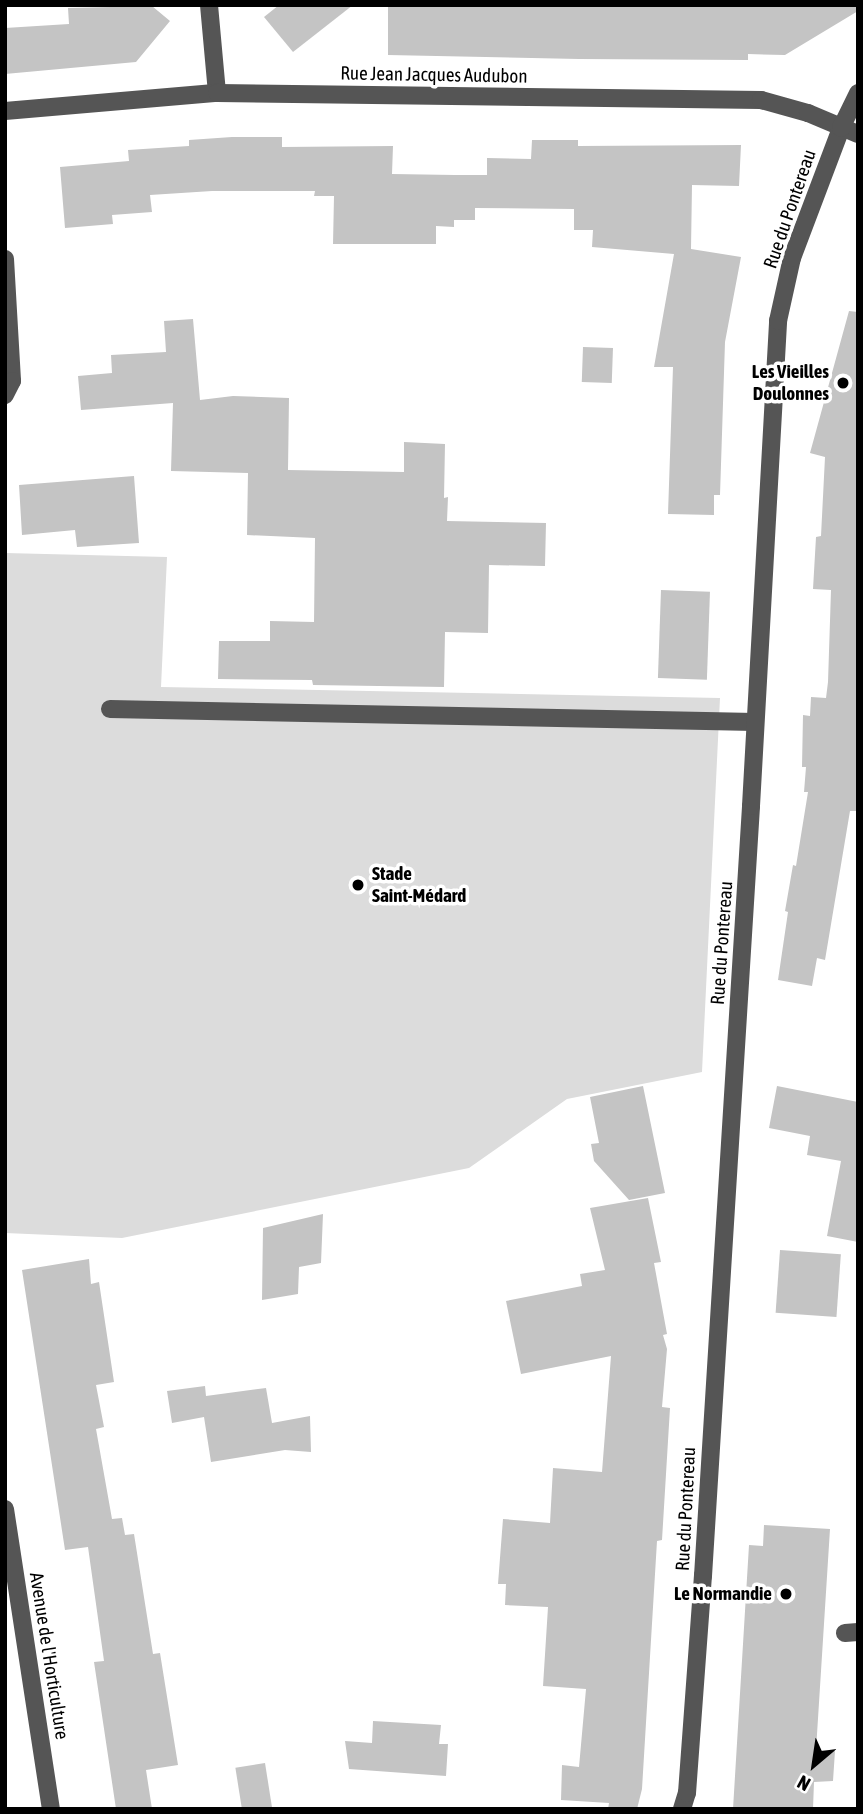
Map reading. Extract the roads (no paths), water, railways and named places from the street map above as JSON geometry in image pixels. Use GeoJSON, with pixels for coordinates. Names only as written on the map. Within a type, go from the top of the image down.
{"type":"FeatureCollection","features":[{"type":"Feature","properties":{"kind":"street"},"geometry":{"type":"LineString","coordinates":[[209,5],[217,93]]}},
{"type":"Feature","properties":{"kind":"street","name":"Rue Jean Jacques Audubon"},"geometry":{"type":"LineString","coordinates":[[5,111],[217,93],[761,100],[808,114],[849,131]]}},
{"type":"Feature","properties":{"kind":"street","name":"Rue du Pontereau"},"geometry":{"type":"LineString","coordinates":[[682,1809],[687,1793],[703,1576],[778,321],[792,258],[849,131],[858,93]]}},
{"type":"Feature","properties":{"kind":"street"},"geometry":{"type":"LineString","coordinates":[[5,260],[12,382],[5,395]]}},
{"type":"Feature","properties":{"kind":"street"},"geometry":{"type":"LineString","coordinates":[[110,709],[755,722]]}},
{"type":"Feature","properties":{"kind":"street","name":"Avenue de l'Horticulture"},"geometry":{"type":"LineString","coordinates":[[5,1509],[51,1809]]}},
{"type":"Feature","properties":{"kind":"place","name":"Les Vieilles Doulonnes"},"geometry":{"type":"Point","coordinates":[843,383]}},
{"type":"Feature","properties":{"kind":"place","name":"Stade Saint-Médard"},"geometry":{"type":"Point","coordinates":[358,885]}},
{"type":"Feature","properties":{"kind":"place","name":"Le Normandie"},"geometry":{"type":"Point","coordinates":[786,1594]}}]}
